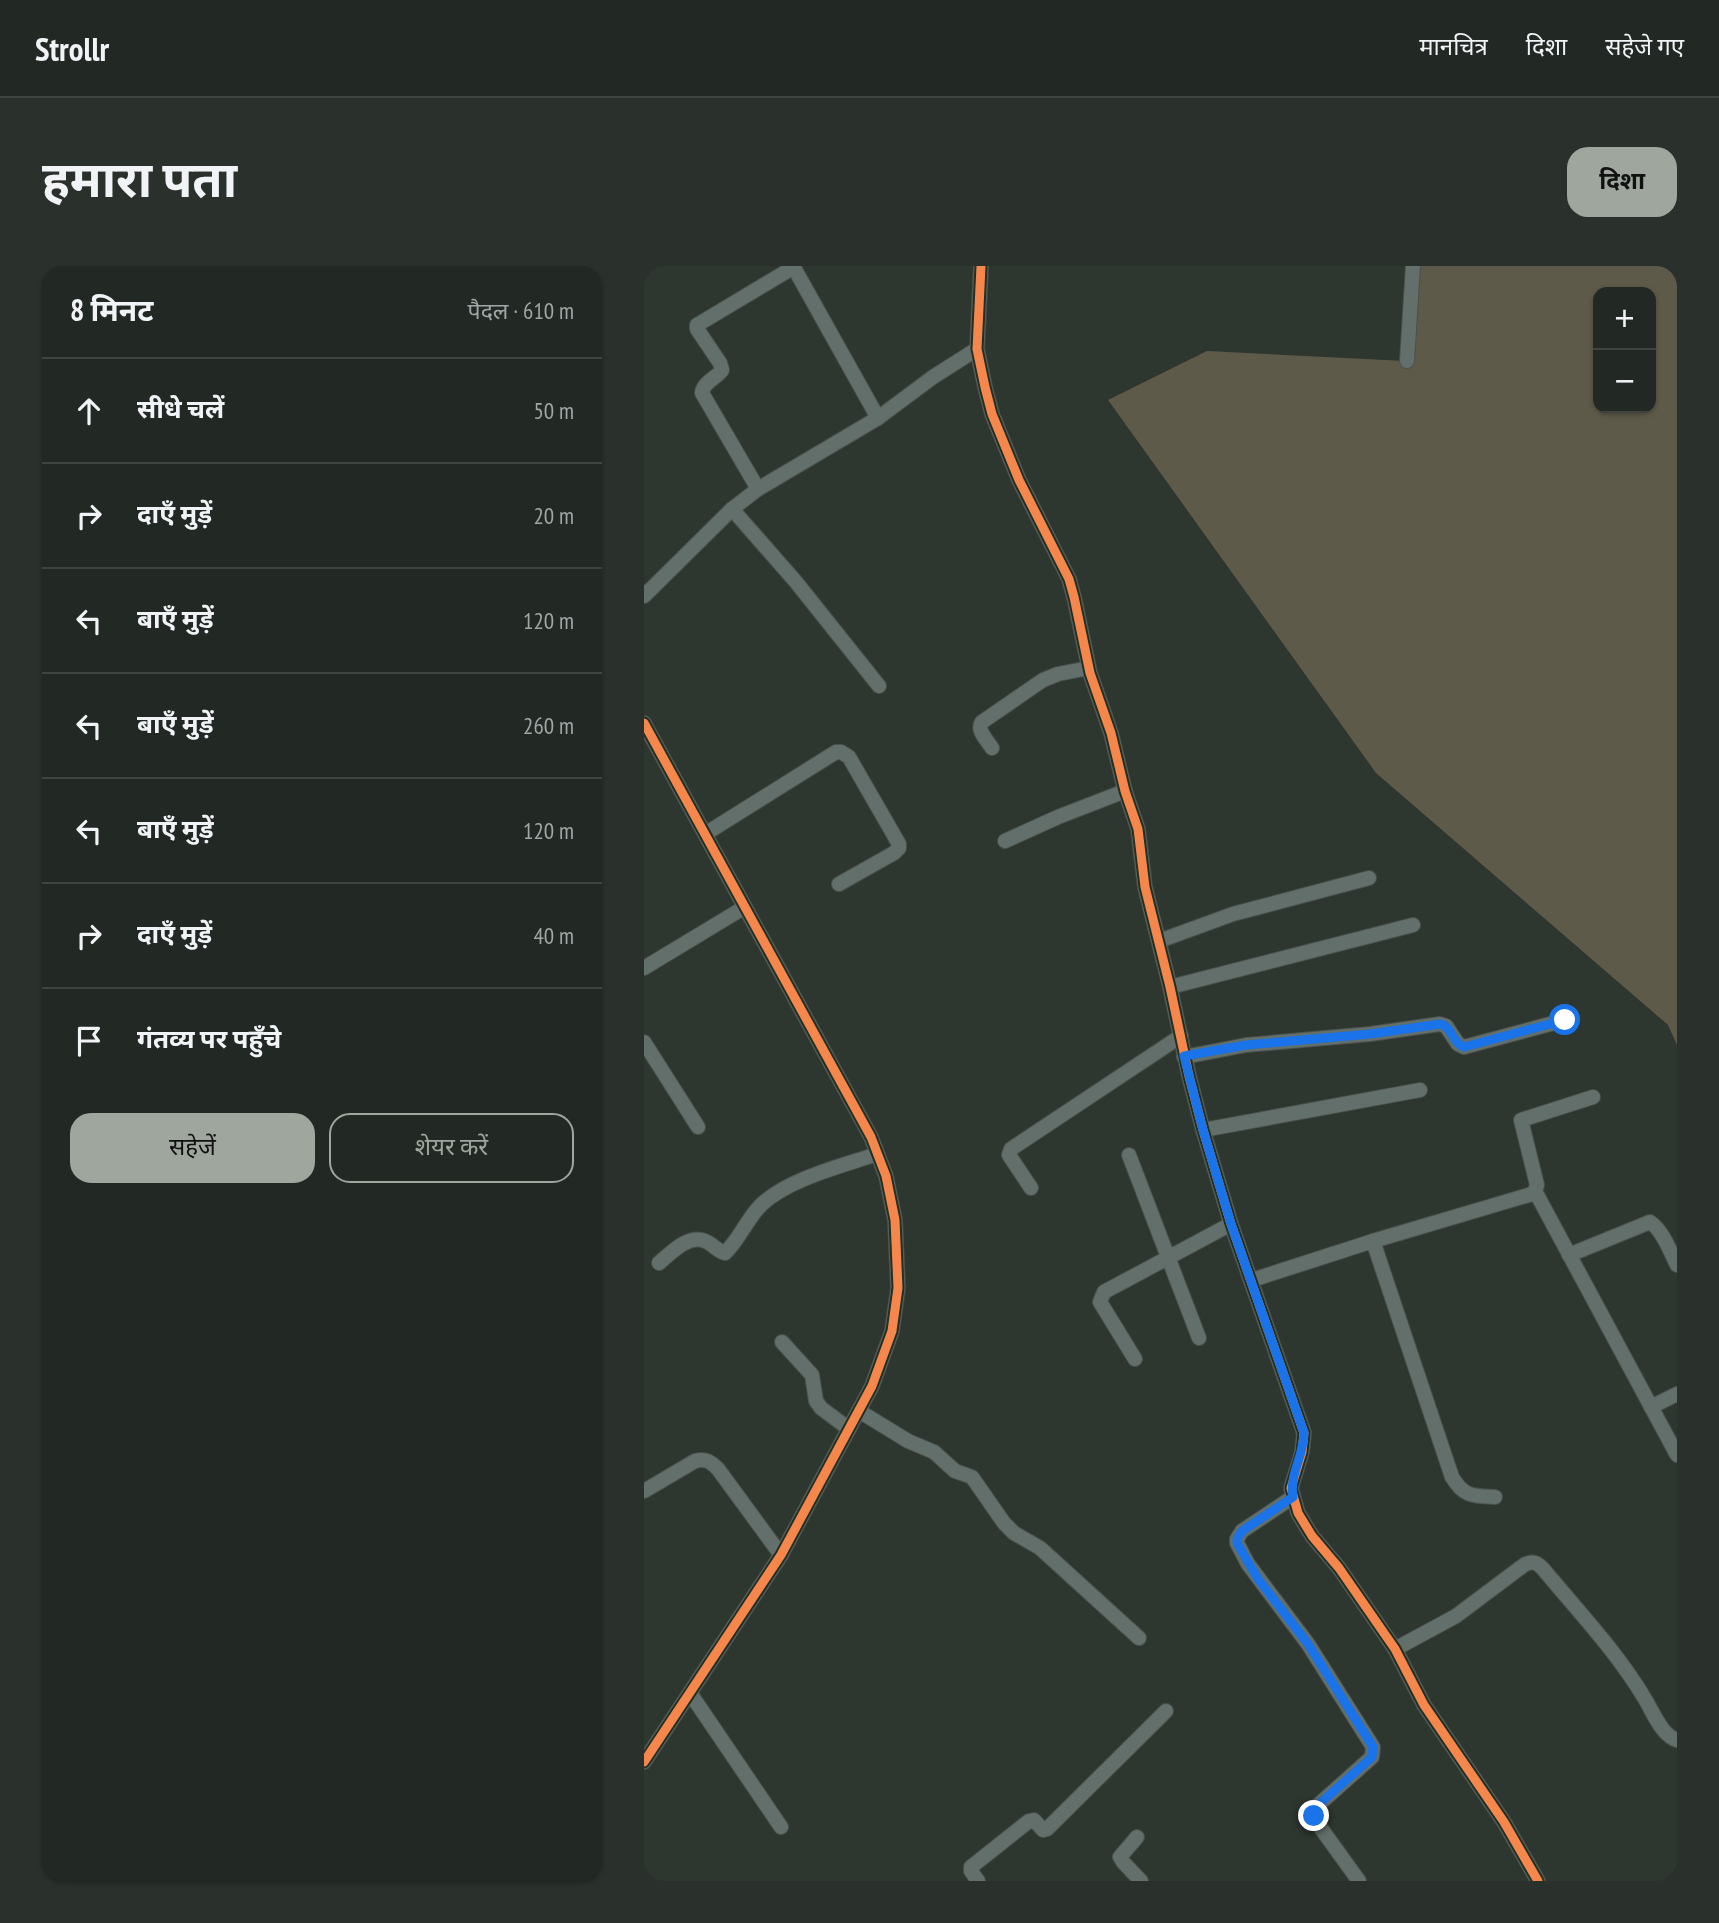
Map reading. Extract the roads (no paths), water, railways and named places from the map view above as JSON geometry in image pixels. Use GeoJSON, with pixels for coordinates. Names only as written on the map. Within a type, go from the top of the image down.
{"type":"FeatureCollection","features":[{"type":"Feature","properties":{"kind":"street"},"geometry":{"type":"LineString","coordinates":[[981,266],[977,349],[985,387],[996,424],[1019,480],[1069,579],[1089,668],[1111,733],[1125,791],[1138,829],[1145,887],[1203,1130],[1231,1224],[1304,1433],[1302,1452],[1291,1488],[1298,1513],[1395,1649],[1424,1705],[1504,1822],[1538,1881]]}},
{"type":"Feature","properties":{"kind":"street"},"geometry":{"type":"LineString","coordinates":[[1406,361],[1413,266]]}},
{"type":"Feature","properties":{"kind":"street"},"geometry":{"type":"LineString","coordinates":[[758,489],[702,393],[704,386],[722,369],[697,329],[697,324],[794,267],[878,418]]}},
{"type":"Feature","properties":{"kind":"street"},"geometry":{"type":"LineString","coordinates":[[644,596],[732,509],[758,489],[878,418],[933,377],[977,349]]}},
{"type":"Feature","properties":{"kind":"street"},"geometry":{"type":"LineString","coordinates":[[732,509],[796,582],[879,685]]}},
{"type":"Feature","properties":{"kind":"street"},"geometry":{"type":"LineString","coordinates":[[992,748],[980,730],[982,722],[1043,680],[1089,668]]}},
{"type":"Feature","properties":{"kind":"street"},"geometry":{"type":"LineString","coordinates":[[644,723],[871,1136],[886,1177],[895,1220],[898,1288],[892,1331],[872,1386],[859,1411],[781,1555],[644,1762]]}},
{"type":"Feature","properties":{"kind":"street"},"geometry":{"type":"LineString","coordinates":[[705,834],[841,751],[849,757],[899,848],[839,884]]}},
{"type":"Feature","properties":{"kind":"street"},"geometry":{"type":"LineString","coordinates":[[1005,841],[1125,791]]}},
{"type":"Feature","properties":{"kind":"street"},"geometry":{"type":"LineString","coordinates":[[1159,941],[1233,914],[1369,878]]}},
{"type":"Feature","properties":{"kind":"street"},"geometry":{"type":"LineString","coordinates":[[644,968],[745,907]]}},
{"type":"Feature","properties":{"kind":"street"},"geometry":{"type":"LineString","coordinates":[[1170,987],[1413,925]]}},
{"type":"Feature","properties":{"kind":"street"},"geometry":{"type":"LineString","coordinates":[[1184,1056],[1246,1045],[1370,1034],[1440,1024],[1446,1026],[1458,1044],[1464,1047],[1565,1020]]}},
{"type":"Feature","properties":{"kind":"street"},"geometry":{"type":"LineString","coordinates":[[1031,1188],[1009,1154],[1011,1149],[1181,1036]]}},
{"type":"Feature","properties":{"kind":"street"},"geometry":{"type":"LineString","coordinates":[[644,1042],[698,1127]]}},
{"type":"Feature","properties":{"kind":"street"},"geometry":{"type":"LineString","coordinates":[[1203,1130],[1420,1090]]}},
{"type":"Feature","properties":{"kind":"street"},"geometry":{"type":"LineString","coordinates":[[1252,1280],[1532,1194],[1537,1185],[1521,1120],[1593,1097]]}},
{"type":"Feature","properties":{"kind":"street"},"geometry":{"type":"LineString","coordinates":[[659,1263],[677,1248],[693,1240],[704,1240],[725,1253],[754,1212],[775,1194],[807,1179],[877,1154]]}},
{"type":"Feature","properties":{"kind":"street"},"geometry":{"type":"LineString","coordinates":[[1129,1155],[1199,1338]]}},
{"type":"Feature","properties":{"kind":"street"},"geometry":{"type":"LineString","coordinates":[[1535,1191],[1677,1455]]}},
{"type":"Feature","properties":{"kind":"street"},"geometry":{"type":"LineString","coordinates":[[1569,1255],[1650,1222],[1660,1233],[1677,1265]]}},
{"type":"Feature","properties":{"kind":"street"},"geometry":{"type":"LineString","coordinates":[[1135,1359],[1100,1299],[1104,1293],[1231,1224]]}},
{"type":"Feature","properties":{"kind":"street"},"geometry":{"type":"LineString","coordinates":[[1373,1241],[1452,1477],[1458,1487],[1468,1494],[1494,1497]]}},
{"type":"Feature","properties":{"kind":"street"},"geometry":{"type":"LineString","coordinates":[[782,1342],[812,1375],[816,1401],[821,1408],[849,1429]]}},
{"type":"Feature","properties":{"kind":"street"},"geometry":{"type":"LineString","coordinates":[[1651,1407],[1677,1394]]}},
{"type":"Feature","properties":{"kind":"street"},"geometry":{"type":"LineString","coordinates":[[859,1411],[908,1441],[934,1452],[955,1471],[971,1477],[1004,1524],[1040,1548],[1139,1638]]}},
{"type":"Feature","properties":{"kind":"street"},"geometry":{"type":"LineString","coordinates":[[644,1491],[695,1461],[708,1461],[718,1469],[781,1555]]}},
{"type":"Feature","properties":{"kind":"street"},"geometry":{"type":"LineString","coordinates":[[1293,1497],[1242,1531],[1237,1543],[1253,1572],[1308,1644],[1373,1747],[1372,1757],[1314,1811],[1315,1820],[1359,1881]]}},
{"type":"Feature","properties":{"kind":"street"},"geometry":{"type":"LineString","coordinates":[[1395,1649],[1456,1616],[1524,1565],[1532,1562],[1544,1570],[1612,1651],[1638,1687],[1667,1736],[1677,1740]]}},
{"type":"Feature","properties":{"kind":"street"},"geometry":{"type":"LineString","coordinates":[[690,1693],[781,1827]]}},
{"type":"Feature","properties":{"kind":"street"},"geometry":{"type":"LineString","coordinates":[[978,1881],[970,1870],[971,1867],[1031,1820],[1044,1830],[1047,1829],[1166,1711]]}},
{"type":"Feature","properties":{"kind":"street"},"geometry":{"type":"LineString","coordinates":[[1137,1837],[1121,1857],[1141,1881]]}}]}
